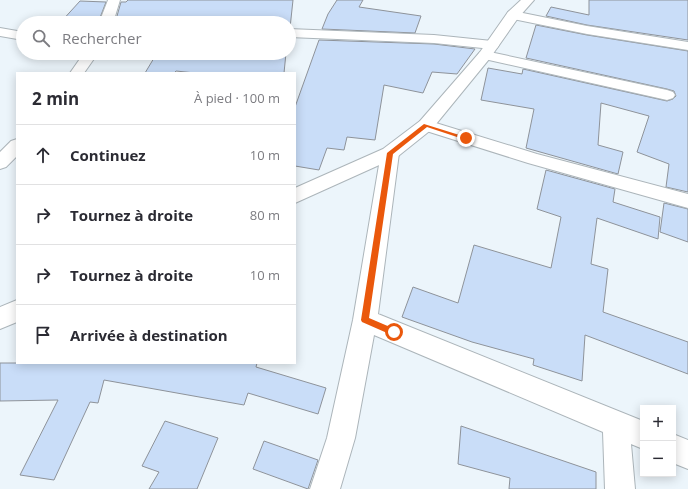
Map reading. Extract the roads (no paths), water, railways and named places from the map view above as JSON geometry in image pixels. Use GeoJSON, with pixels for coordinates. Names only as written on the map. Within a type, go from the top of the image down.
{"type":"FeatureCollection","features":[{"type":"Feature","properties":{"kind":"street"},"geometry":{"type":"LineString","coordinates":[[108,16],[114,0]]}},
{"type":"Feature","properties":{"kind":"street"},"geometry":{"type":"LineString","coordinates":[[296,196],[390,153],[426,125],[488,50],[513,15],[528,0]]}},
{"type":"Feature","properties":{"kind":"street"},"geometry":{"type":"LineString","coordinates":[[513,15],[587,30],[688,46]]}},
{"type":"Feature","properties":{"kind":"street"},"geometry":{"type":"LineString","coordinates":[[0,32],[16,35]]}},
{"type":"Feature","properties":{"kind":"street"},"geometry":{"type":"LineString","coordinates":[[296,33],[434,39],[488,50],[667,95]]}},
{"type":"Feature","properties":{"kind":"street"},"geometry":{"type":"LineString","coordinates":[[78,72],[86,60]]}},
{"type":"Feature","properties":{"kind":"street"},"geometry":{"type":"LineString","coordinates":[[426,125],[534,159],[688,202]]}},
{"type":"Feature","properties":{"kind":"street"},"geometry":{"type":"LineString","coordinates":[[0,163],[16,146]]}},
{"type":"Feature","properties":{"kind":"street"},"geometry":{"type":"LineString","coordinates":[[325,489],[341,438],[365,320],[390,153]]}},
{"type":"Feature","properties":{"kind":"street"},"geometry":{"type":"LineString","coordinates":[[0,318],[16,311]]}},
{"type":"Feature","properties":{"kind":"street"},"geometry":{"type":"LineString","coordinates":[[365,320],[616,422],[640,434]]}},
{"type":"Feature","properties":{"kind":"street"},"geometry":{"type":"LineString","coordinates":[[616,422],[620,489]]}},
{"type":"Feature","properties":{"kind":"street"},"geometry":{"type":"LineString","coordinates":[[676,449],[688,455]]}}]}
